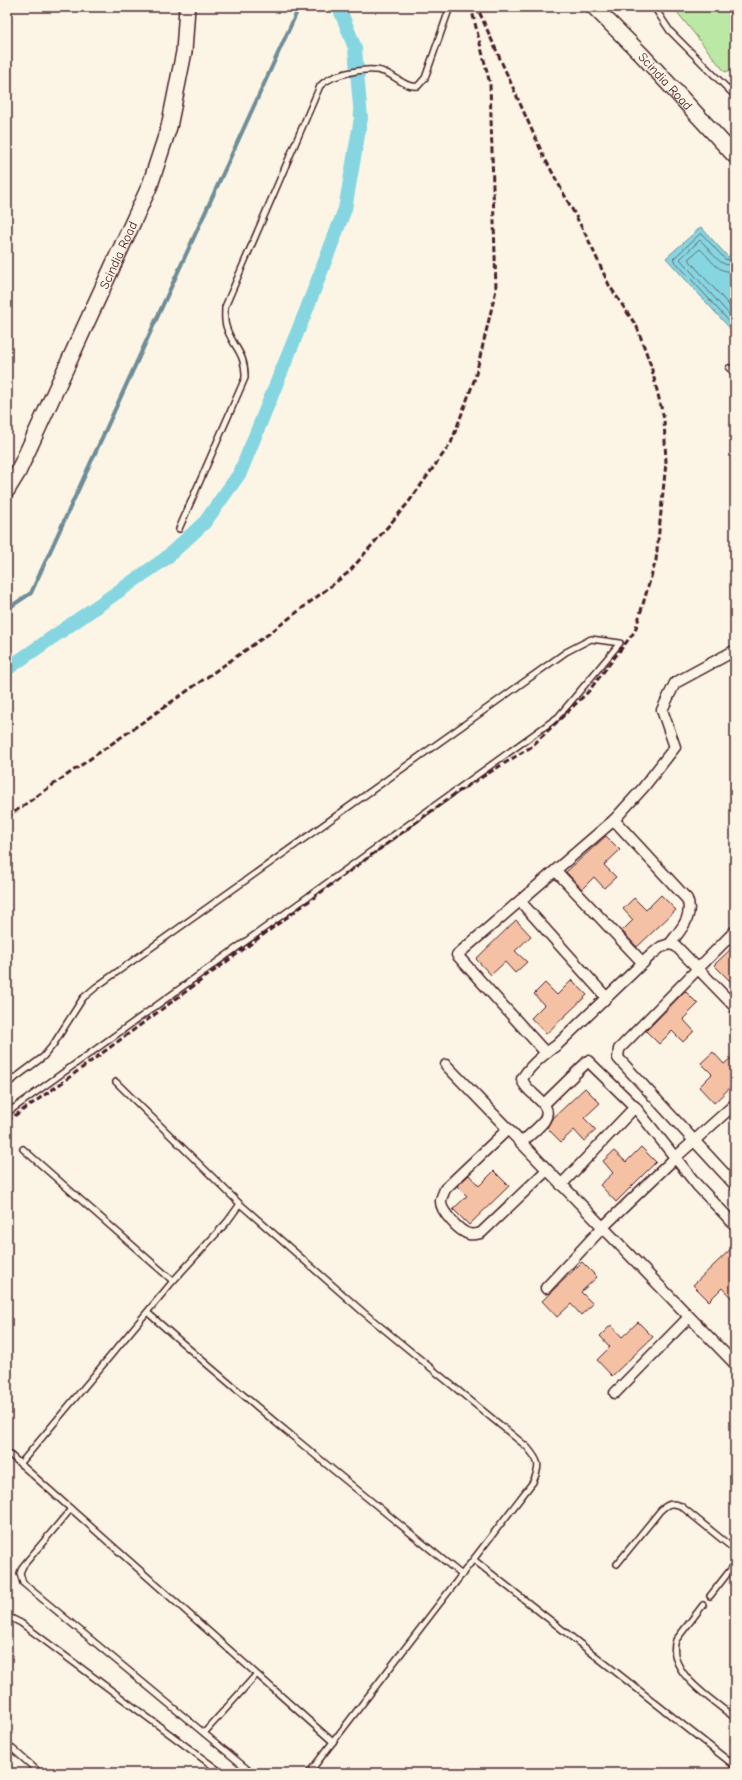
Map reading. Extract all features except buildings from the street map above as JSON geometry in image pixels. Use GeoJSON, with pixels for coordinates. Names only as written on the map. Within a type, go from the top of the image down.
{"type":"FeatureCollection","features":[{"type":"Feature","properties":{"kind":"main road"},"geometry":{"type":"LineString","coordinates":[[7,472],[42,401],[144,173],[160,127],[167,95],[176,40],[178,7]]}},
{"type":"Feature","properties":{"kind":"main road","name":"Scindia Road"},"geometry":{"type":"LineString","coordinates":[[7,490],[21,465],[150,185],[169,127],[184,52],[187,7]]}},
{"type":"Feature","properties":{"kind":"main road","name":"Scindia Road"},"geometry":{"type":"LineString","coordinates":[[594,7],[642,55],[735,156]]}},
{"type":"Feature","properties":{"kind":"main road","name":"Scindia Road"},"geometry":{"type":"LineString","coordinates":[[606,7],[735,142]]}},
{"type":"Feature","properties":{"kind":"street"},"geometry":{"type":"LineString","coordinates":[[546,1053],[457,955],[614,820],[643,788],[674,747],[662,710],[675,683],[735,650]]}},
{"type":"Feature","properties":{"kind":"street"},"geometry":{"type":"LineString","coordinates":[[614,820],[687,899],[690,905],[689,915],[670,944]]}},
{"type":"Feature","properties":{"kind":"street"},"geometry":{"type":"LineString","coordinates":[[556,871],[642,963]]}},
{"type":"Feature","properties":{"kind":"street"},"geometry":{"type":"LineString","coordinates":[[520,901],[606,997]]}},
{"type":"Feature","properties":{"kind":"street"},"geometry":{"type":"LineString","coordinates":[[735,931],[619,1048],[618,1058],[735,1185]]}},
{"type":"Feature","properties":{"kind":"street"},"geometry":{"type":"LineString","coordinates":[[521,1143],[544,1121],[547,1112],[544,1104],[524,1086],[522,1079],[525,1073],[546,1053],[557,1046],[606,997],[661,947],[670,944],[681,950],[735,1007]]}},
{"type":"Feature","properties":{"kind":"street"},"geometry":{"type":"LineString","coordinates":[[544,1104],[588,1060],[635,1107],[710,1200],[735,1226]]}},
{"type":"Feature","properties":{"kind":"street"},"geometry":{"type":"LineString","coordinates":[[446,1065],[735,1364]]}},
{"type":"Feature","properties":{"kind":"street"},"geometry":{"type":"LineString","coordinates":[[546,1288],[603,1227],[676,1157],[735,1104]]}},
{"type":"Feature","properties":{"kind":"street"},"geometry":{"type":"LineString","coordinates":[[561,1185],[635,1107]]}},
{"type":"Feature","properties":{"kind":"street"},"geometry":{"type":"LineString","coordinates":[[508,1129],[445,1189],[441,1200],[441,1206],[451,1220],[462,1231],[469,1235],[481,1233],[547,1170]]}},
{"type":"Feature","properties":{"kind":"street"},"geometry":{"type":"LineString","coordinates":[[615,1393],[690,1317]]}},
{"type":"Feature","properties":{"kind":"lane"},"geometry":{"type":"LineString","coordinates":[[179,529],[245,378],[246,366],[242,354],[227,327],[225,307],[318,90],[327,79],[343,74],[374,70],[385,72],[412,87],[418,86],[425,78],[450,7]]}},
{"type":"Feature","properties":{"kind":"lane"},"geometry":{"type":"LineString","coordinates":[[654,7],[670,31],[735,96]]}},
{"type":"Feature","properties":{"kind":"lane"},"geometry":{"type":"LineString","coordinates":[[729,368],[735,373]]}},
{"type":"Feature","properties":{"kind":"lane"},"geometry":{"type":"LineString","coordinates":[[7,1084],[43,1057],[53,1045],[82,998],[96,987],[566,652],[591,639],[620,643],[558,717],[7,1113]]}},
{"type":"Feature","properties":{"kind":"lane"},"geometry":{"type":"LineString","coordinates":[[7,1073],[14,1079]]}},
{"type":"Feature","properties":{"kind":"lane"},"geometry":{"type":"LineString","coordinates":[[116,1082],[240,1204],[363,1312],[527,1447],[537,1459],[538,1471],[533,1482],[309,1773]]}},
{"type":"Feature","properties":{"kind":"lane"},"geometry":{"type":"LineString","coordinates":[[23,1149],[173,1281]]}},
{"type":"Feature","properties":{"kind":"lane"},"geometry":{"type":"LineString","coordinates":[[20,1464],[148,1313],[173,1281],[227,1222],[240,1204]]}},
{"type":"Feature","properties":{"kind":"lane"},"geometry":{"type":"LineString","coordinates":[[148,1313],[186,1347],[364,1496],[462,1575]]}},
{"type":"Feature","properties":{"kind":"lane"},"geometry":{"type":"LineString","coordinates":[[7,1452],[256,1676],[333,1742]]}},
{"type":"Feature","properties":{"kind":"lane"},"geometry":{"type":"LineString","coordinates":[[617,1564],[660,1511],[666,1505],[673,1503],[681,1506],[735,1550]]}},
{"type":"Feature","properties":{"kind":"lane"},"geometry":{"type":"LineString","coordinates":[[71,1509],[23,1566],[20,1573],[23,1583],[252,1773]]}},
{"type":"Feature","properties":{"kind":"lane"},"geometry":{"type":"LineString","coordinates":[[474,1560],[735,1766]]}},
{"type":"Feature","properties":{"kind":"lane"},"geometry":{"type":"LineString","coordinates":[[710,1596],[735,1564]]}},
{"type":"Feature","properties":{"kind":"lane"},"geometry":{"type":"LineString","coordinates":[[702,1605],[676,1640],[674,1646],[675,1656],[678,1665],[695,1686],[735,1718]]}},
{"type":"Feature","properties":{"kind":"lane"},"geometry":{"type":"LineString","coordinates":[[7,1616],[21,1623],[222,1773]]}},
{"type":"Feature","properties":{"kind":"lane"},"geometry":{"type":"LineString","coordinates":[[204,1733],[256,1676]]}},
{"type":"Feature","properties":{"kind":"lane"},"geometry":{"type":"LineString","coordinates":[[7,1744],[40,1773]]}},
{"type":"Feature","properties":{"kind":"green space"},"geometry":{"type":"Polygon","coordinates":[[[673,7],[735,7],[735,69],[725,72],[673,7]]]}},
{"type":"Feature","properties":{"kind":"water"},"geometry":{"type":"Polygon","coordinates":[[[701,227],[728,257],[735,250],[735,334],[666,258],[701,227]]]}},
{"type":"Feature","properties":{"kind":"waterway"},"geometry":{"type":"LineString","coordinates":[[7,609],[31,593],[296,14],[293,7]]}},
{"type":"Feature","properties":{"kind":"waterway"},"geometry":{"type":"LineString","coordinates":[[7,669],[165,559],[205,522],[240,473],[306,311],[345,209],[361,118],[355,48],[339,7]]}},
{"type":"Feature","properties":{"kind":"railway"},"geometry":{"type":"LineString","coordinates":[[7,817],[270,633],[349,572],[408,503],[451,443],[475,378],[496,290],[490,84],[471,7]]}},
{"type":"Feature","properties":{"kind":"railway"},"geometry":{"type":"LineString","coordinates":[[7,1121],[56,1087],[456,793],[531,747],[588,692],[635,631],[656,560],[666,463],[664,419],[651,366],[637,327],[609,285],[588,239],[543,155],[477,7]]}}]}
